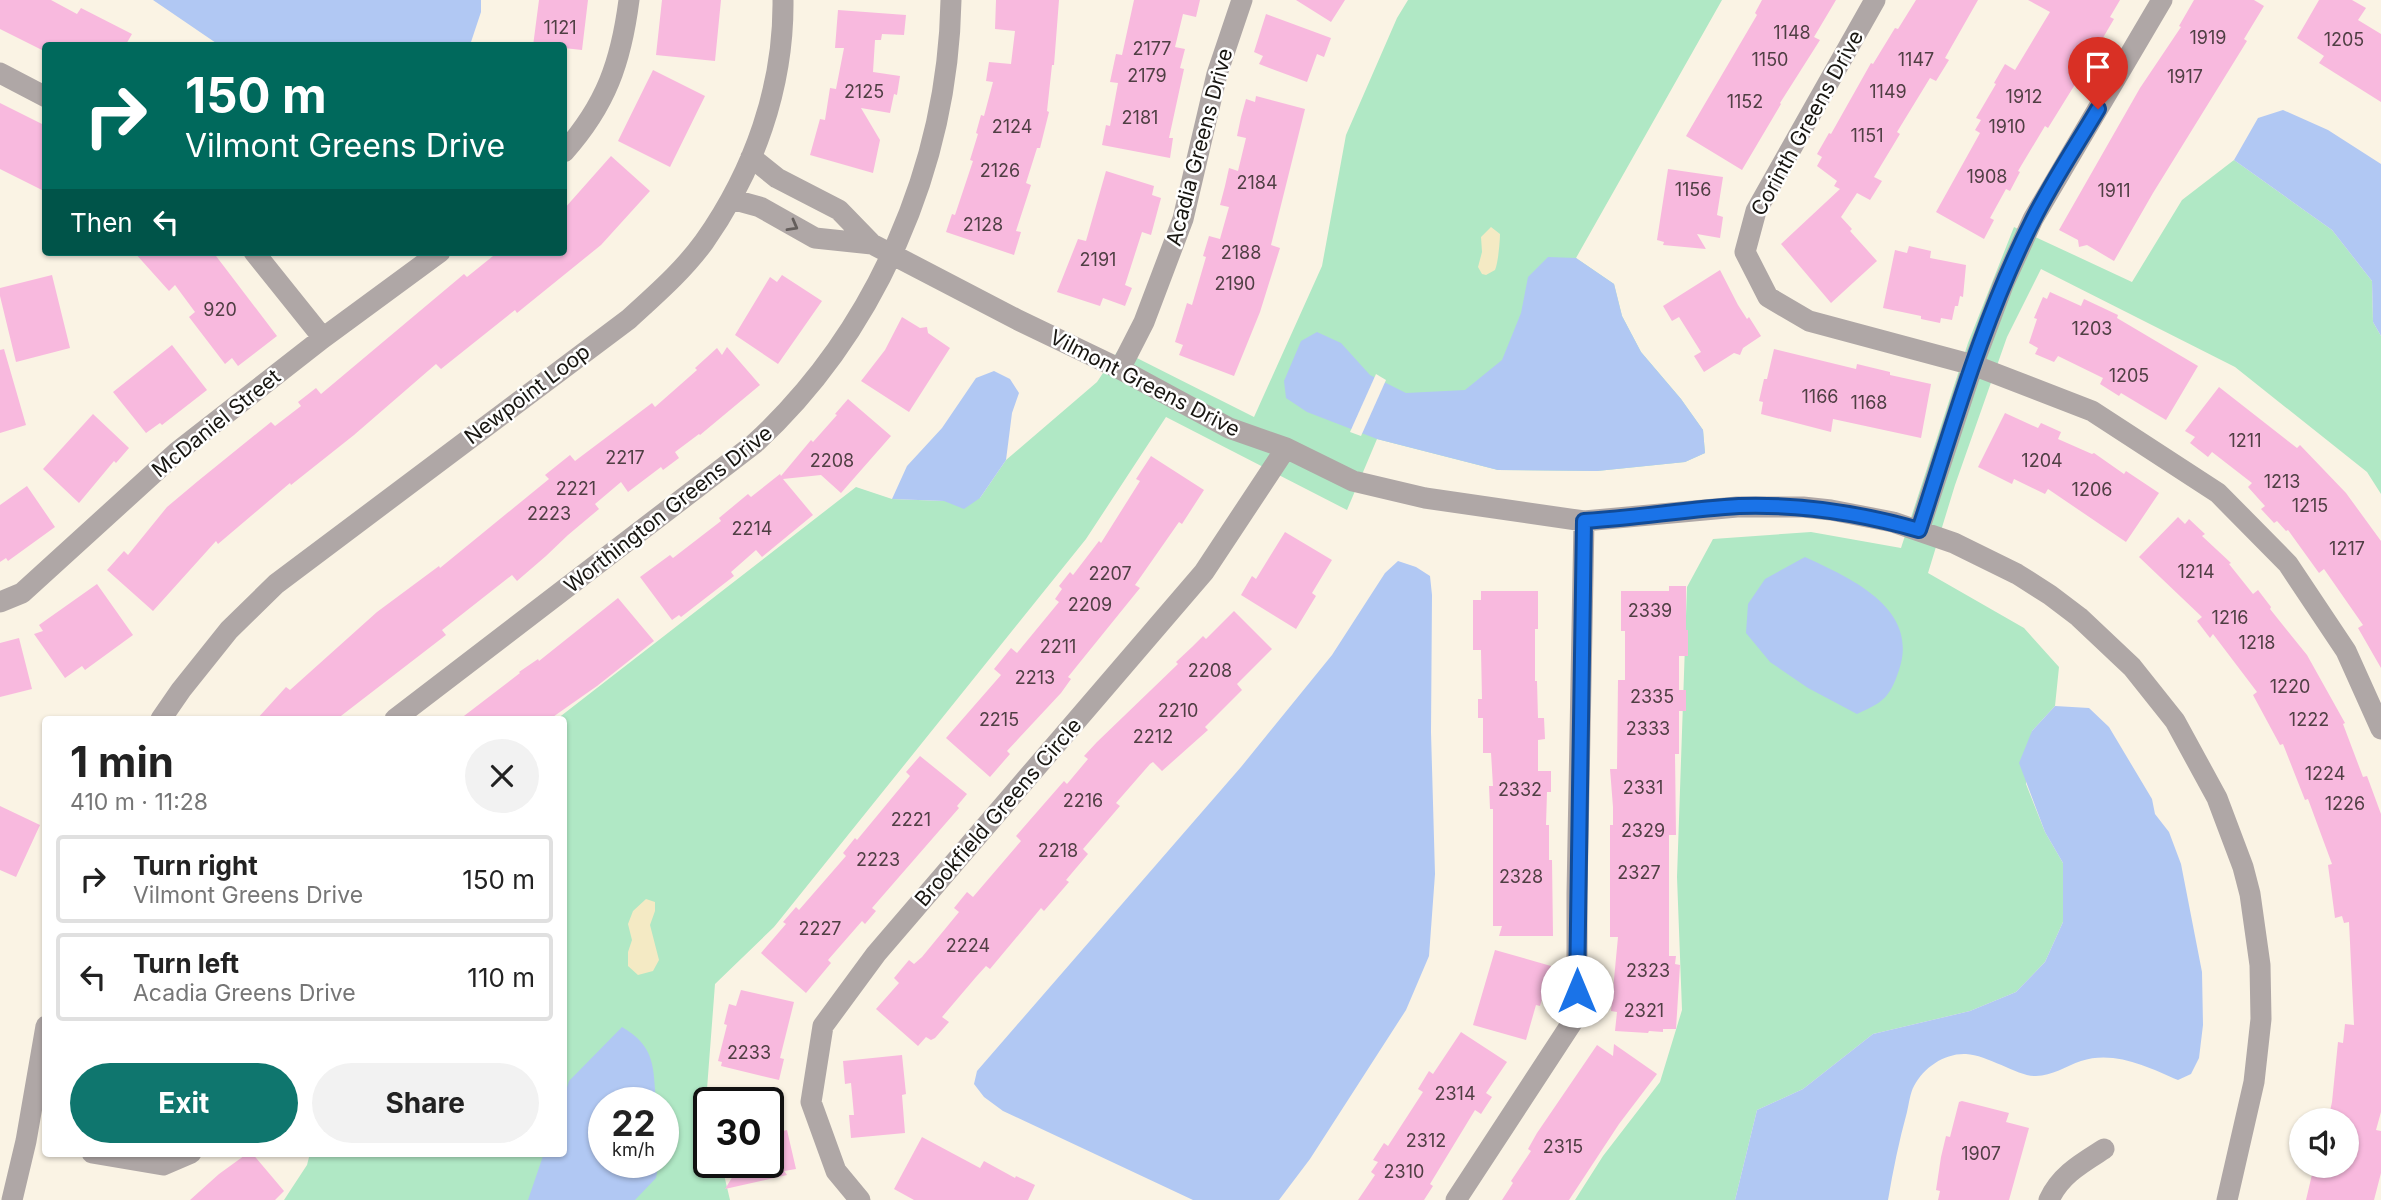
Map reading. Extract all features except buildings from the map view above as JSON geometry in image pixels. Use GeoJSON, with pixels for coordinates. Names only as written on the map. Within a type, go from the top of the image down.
{"type":"FeatureCollection","features":[{"type":"Feature","properties":{"kind":"street"},"geometry":{"type":"LineString","coordinates":[[567,148],[593,116],[607,91],[619,61],[629,0]]}},
{"type":"Feature","properties":{"kind":"street","name":"Newpoint Loop"},"geometry":{"type":"LineString","coordinates":[[163,716],[229,630],[276,584],[629,319],[668,282],[703,243],[731,199],[770,108],[783,26],[783,0]]}},
{"type":"Feature","properties":{"kind":"street","name":"Worthington Greens Drive"},"geometry":{"type":"LineString","coordinates":[[399,716],[754,444],[783,418],[824,370],[892,254],[922,176],[940,108],[947,66],[951,0]]}},
{"type":"Feature","properties":{"kind":"street","name":"Acadia Greens Drive"},"geometry":{"type":"LineString","coordinates":[[1120,369],[1144,322],[1183,219],[1217,74],[1242,0]]}},
{"type":"Feature","properties":{"kind":"street","name":"Corinth Greens Drive"},"geometry":{"type":"LineString","coordinates":[[1875,0],[1756,211],[1745,252],[1768,297],[1809,321],[1973,365],[2092,411],[2218,493],[2287,564],[2346,651],[2381,729]]}},
{"type":"Feature","properties":{"kind":"street"},"geometry":{"type":"LineString","coordinates":[[1919,530],[1973,365],[2003,285],[2033,219],[2162,0]]}},
{"type":"Feature","properties":{"kind":"street"},"geometry":{"type":"LineString","coordinates":[[0,73],[42,95]]}},
{"type":"Feature","properties":{"kind":"street"},"geometry":{"type":"LineString","coordinates":[[751,157],[777,178],[839,211],[872,244],[892,254]]}},
{"type":"Feature","properties":{"kind":"street"},"geometry":{"type":"LineString","coordinates":[[731,199],[760,207],[814,238],[872,244]]}},
{"type":"Feature","properties":{"kind":"street","name":"Vilmont Greens Drive"},"geometry":{"type":"LineString","coordinates":[[892,254],[1018,320],[1120,369],[1229,428],[1286,449],[1353,481],[1413,495],[1584,521],[1737,506],[1791,507],[1865,515],[1919,530],[1969,550],[2050,595],[2132,667],[2175,721],[2217,798],[2234,839],[2250,894],[2260,965],[2260,1018],[2254,1082],[2227,1200]]}},
{"type":"Feature","properties":{"kind":"street"},"geometry":{"type":"LineString","coordinates":[[257,256],[323,338]]}},
{"type":"Feature","properties":{"kind":"street","name":"McDaniel Street"},"geometry":{"type":"LineString","coordinates":[[0,602],[22,593],[177,452],[323,338],[435,256]]}},
{"type":"Feature","properties":{"kind":"street","name":"Brookfield Greens Circle"},"geometry":{"type":"LineString","coordinates":[[860,1200],[836,1171],[811,1102],[822,1026],[876,954],[1204,572],[1286,449]]}},
{"type":"Feature","properties":{"kind":"street"},"geometry":{"type":"LineString","coordinates":[[1456,1200],[1577,1015],[1584,521]]}},
{"type":"Feature","properties":{"kind":"street"},"geometry":{"type":"LineString","coordinates":[[12,1200],[36,1142],[42,1072]]}},
{"type":"Feature","properties":{"kind":"street"},"geometry":{"type":"LineString","coordinates":[[2049,1200],[2060,1182],[2074,1168],[2104,1149]]}},
{"type":"Feature","properties":{"kind":"street"},"geometry":{"type":"LineString","coordinates":[[116,1157],[163,1165],[182,1157]]}},
{"type":"Feature","properties":{"kind":"green space"},"geometry":{"type":"Polygon","coordinates":[[[1408,0],[1722,0],[1576,258],[1614,284],[1622,316],[1641,352],[1703,430],[1705,453],[1685,462],[1597,471],[1498,470],[1377,439],[1347,510],[1166,417],[1086,539],[774,927],[715,984],[707,1087],[693,1087],[693,1178],[725,1178],[730,1200],[284,1200],[307,1165],[309,1157],[567,1157],[567,716],[561,716],[856,487],[892,499],[944,501],[980,498],[1006,460],[1097,382],[1119,349],[1254,417],[1322,266],[1346,135],[1397,18],[1408,0]]]}},
{"type":"Feature","properties":{"kind":"green space"},"geometry":{"type":"Polygon","coordinates":[[[2234,160],[2332,230],[2372,281],[2373,322],[2381,336],[2381,494],[2367,472],[2235,367],[2041,269],[2007,337],[1955,485],[1928,573],[2024,628],[2059,667],[2055,706],[2032,731],[2026,784],[2045,832],[2063,863],[2063,922],[2045,962],[2016,992],[1970,1011],[1873,1034],[1803,1089],[1757,1110],[1735,1200],[1575,1200],[1603,1156],[1660,1082],[1682,1010],[1677,877],[1687,587],[1713,539],[1811,532],[1901,548],[1968,343],[2014,227],[2132,282],[2182,200],[2234,160]]]}},
{"type":"Feature","properties":{"kind":"sand"},"geometry":{"type":"Polygon","coordinates":[[[1491,227],[1500,234],[1499,247],[1495,270],[1486,275],[1482,274],[1478,267],[1482,252],[1481,237],[1491,227]]]}},
{"type":"Feature","properties":{"kind":"sand"},"geometry":{"type":"Polygon","coordinates":[[[646,899],[655,902],[650,925],[659,960],[653,971],[638,975],[628,966],[628,952],[632,940],[628,924],[633,911],[646,899]]]}},
{"type":"Feature","properties":{"kind":"water"},"geometry":{"type":"Polygon","coordinates":[[[153,0],[481,0],[481,12],[471,42],[215,42],[153,0]]]}},
{"type":"Feature","properties":{"kind":"water"},"geometry":{"type":"Polygon","coordinates":[[[2283,110],[2328,130],[2381,164],[2381,336],[2373,322],[2372,281],[2332,230],[2234,160],[2258,118],[2283,110]]]}},
{"type":"Feature","properties":{"kind":"water"},"geometry":{"type":"Polygon","coordinates":[[[1548,257],[1576,258],[1614,284],[1622,316],[1641,352],[1703,430],[1705,453],[1685,462],[1597,471],[1498,470],[1377,439],[1307,412],[1286,398],[1284,381],[1301,341],[1317,332],[1341,343],[1370,375],[1406,393],[1465,390],[1502,360],[1521,313],[1528,277],[1548,257]]]}},
{"type":"Feature","properties":{"kind":"water"},"geometry":{"type":"Polygon","coordinates":[[[994,371],[1010,379],[1019,393],[1012,413],[1006,460],[980,498],[964,509],[944,501],[892,499],[907,466],[942,428],[976,378],[994,371]]]}},
{"type":"Feature","properties":{"kind":"water"},"geometry":{"type":"Polygon","coordinates":[[[1805,557],[1842,575],[1877,598],[1899,629],[1903,648],[1899,670],[1892,687],[1880,702],[1857,714],[1808,688],[1770,662],[1746,633],[1748,604],[1765,579],[1805,557]]]}},
{"type":"Feature","properties":{"kind":"water"},"geometry":{"type":"Polygon","coordinates":[[[1398,561],[1416,567],[1430,576],[1432,595],[1431,732],[1435,874],[1429,956],[1406,1010],[1310,1159],[1279,1200],[1193,1200],[1003,1111],[984,1097],[974,1084],[977,1071],[1241,767],[1332,655],[1385,573],[1398,561]]]}},
{"type":"Feature","properties":{"kind":"water"},"geometry":{"type":"Polygon","coordinates":[[[2055,706],[2089,708],[2109,727],[2152,799],[2155,814],[2169,832],[2181,864],[2202,972],[2203,1025],[2199,1058],[2191,1074],[2178,1080],[2131,1062],[2093,1058],[2053,1073],[2036,1076],[1975,1055],[1950,1056],[1929,1067],[1913,1089],[1888,1200],[1735,1200],[1757,1110],[1803,1089],[1873,1034],[1970,1011],[2016,992],[2045,962],[2063,922],[2063,863],[2045,832],[2019,763],[2032,731],[2055,706]]]}},
{"type":"Feature","properties":{"kind":"water"},"geometry":{"type":"Polygon","coordinates":[[[622,1027],[647,1050],[653,1068],[655,1087],[588,1087],[588,1178],[656,1178],[635,1200],[528,1200],[543,1157],[567,1157],[569,1081],[622,1027]]]}},
{"type":"Feature","properties":{"kind":"pier"},"geometry":{"type":"Polygon","coordinates":[[[1376,374],[1386,380],[1361,436],[1350,432],[1376,374]]]}},
{"type":"Feature","properties":{"kind":"route"},"geometry":{"type":"LineString","coordinates":[[1577,991],[1584,521],[1737,506],[1786,506],[1865,515],[1919,530],[1973,365],[2003,285],[2033,219],[2098,109]]}}]}
